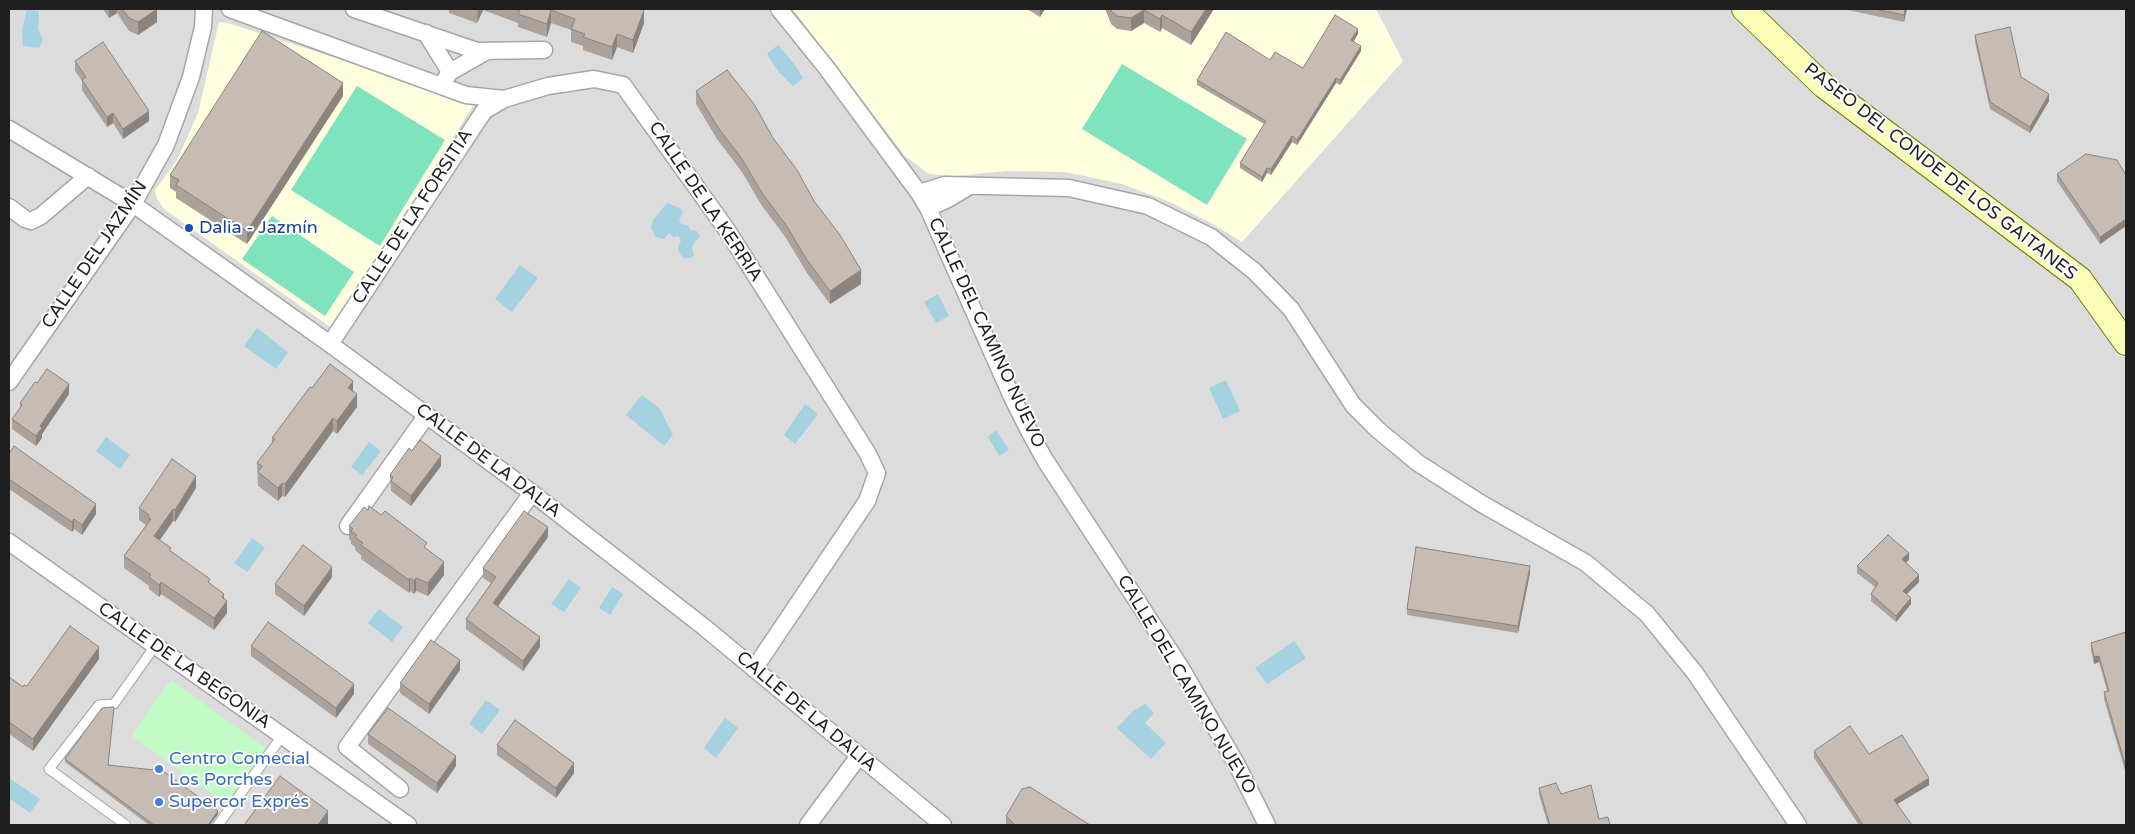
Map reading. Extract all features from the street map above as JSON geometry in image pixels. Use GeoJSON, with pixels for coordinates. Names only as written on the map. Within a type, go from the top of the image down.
{"type":"FeatureCollection","features":[{"type":"Feature","properties":{"kind":"street","name":"CALLE DEL JAZMÍN"},"geometry":{"type":"LineString","coordinates":[[9,382],[133,204],[166,145],[188,86],[203,27],[204,9]]}},
{"type":"Feature","properties":{"kind":"street","name":"CALLE DE LA KERRIA"},"geometry":{"type":"LineString","coordinates":[[230,9],[445,79],[466,95],[504,99],[548,86],[594,79],[623,85],[727,230],[868,454],[878,474],[867,501],[754,669]]}},
{"type":"Feature","properties":{"kind":"street"},"geometry":{"type":"LineString","coordinates":[[354,9],[477,50],[544,50]]}},
{"type":"Feature","properties":{"kind":"street","name":"CALLE DEL CAMINO NUEVO"},"geometry":{"type":"LineString","coordinates":[[779,9],[825,66],[919,193],[928,208],[1029,431],[1045,460],[1181,668],[1237,765],[1267,825]]}},
{"type":"Feature","properties":{"kind":"street","name":"PASEO DEL CONDE DE LOS GAITANES"},"geometry":{"type":"LineString","coordinates":[[1744,9],[1824,86],[2080,280],[2126,343]]}},
{"type":"Feature","properties":{"kind":"street"},"geometry":{"type":"LineString","coordinates":[[426,33],[445,79],[487,51]]}},
{"type":"Feature","properties":{"kind":"street","name":"CALLE DE LA FORSITIA"},"geometry":{"type":"LineString","coordinates":[[330,344],[484,111],[504,99]]}},
{"type":"Feature","properties":{"kind":"street","name":"CALLE DE LA DALIA"},"geometry":{"type":"LineString","coordinates":[[9,129],[133,204],[330,344],[532,493],[754,669],[943,825]]}},
{"type":"Feature","properties":{"kind":"street"},"geometry":{"type":"LineString","coordinates":[[9,207],[25,220],[31,221],[41,216],[88,176]]}},
{"type":"Feature","properties":{"kind":"street"},"geometry":{"type":"LineString","coordinates":[[919,193],[945,186],[968,187],[985,185],[1069,188],[1148,206],[1211,237],[1254,271],[1291,309],[1353,405],[1378,430],[1418,463],[1482,504],[1586,563],[1647,614],[1695,673],[1798,825]]}},
{"type":"Feature","properties":{"kind":"street"},"geometry":{"type":"LineString","coordinates":[[928,208],[968,187]]}},
{"type":"Feature","properties":{"kind":"street"},"geometry":{"type":"LineString","coordinates":[[348,526],[427,415]]}},
{"type":"Feature","properties":{"kind":"street"},"geometry":{"type":"LineString","coordinates":[[400,788],[347,747],[532,493]]}},
{"type":"Feature","properties":{"kind":"street","name":"CALLE DE LA BEGONIA"},"geometry":{"type":"LineString","coordinates":[[9,542],[408,825]]}},
{"type":"Feature","properties":{"kind":"street"},"geometry":{"type":"LineString","coordinates":[[808,825],[859,756]]}},
{"type":"Feature","properties":{"kind":"lane"},"geometry":{"type":"LineString","coordinates":[[126,825],[49,769],[99,705],[114,704],[155,646]]}},
{"type":"Feature","properties":{"kind":"lane"},"geometry":{"type":"LineString","coordinates":[[218,825],[282,736]]}},
{"type":"Feature","properties":{"kind":"shaded area"},"geometry":{"type":"Polygon","coordinates":[[[9,9],[2126,9],[2126,825],[9,825],[9,9]]]}},
{"type":"Feature","properties":{"kind":"shaded area"},"geometry":{"type":"Polygon","coordinates":[[[793,9],[1376,9],[1403,61],[1242,242],[1211,223],[1170,202],[1122,184],[1065,172],[1006,171],[954,176],[929,174],[905,156],[793,9]]]}},
{"type":"Feature","properties":{"kind":"shaded area"},"geometry":{"type":"Polygon","coordinates":[[[219,22],[228,23],[354,64],[473,106],[333,329],[164,209],[157,199],[155,190],[177,160],[198,113],[219,22]]]}},
{"type":"Feature","properties":{"kind":"green space"},"geometry":{"type":"Polygon","coordinates":[[[1122,64],[1247,139],[1207,205],[1082,129],[1122,64]]]}},
{"type":"Feature","properties":{"kind":"green space"},"geometry":{"type":"Polygon","coordinates":[[[357,86],[445,140],[380,246],[291,190],[357,86]]]}},
{"type":"Feature","properties":{"kind":"green space"},"geometry":{"type":"Polygon","coordinates":[[[272,216],[354,272],[325,316],[242,259],[272,216]]]}},
{"type":"Feature","properties":{"kind":"green space"},"geometry":{"type":"Polygon","coordinates":[[[171,680],[265,748],[227,802],[222,801],[133,737],[133,733],[171,680]]]}},
{"type":"Feature","properties":{"kind":"water"},"geometry":{"type":"Polygon","coordinates":[[[27,10],[39,11],[38,29],[43,40],[39,48],[23,46],[22,29],[27,10]]]}},
{"type":"Feature","properties":{"kind":"water"},"geometry":{"type":"Polygon","coordinates":[[[778,45],[803,78],[793,86],[778,71],[767,54],[778,45]]]}},
{"type":"Feature","properties":{"kind":"water"},"geometry":{"type":"Polygon","coordinates":[[[667,203],[680,208],[683,212],[679,219],[681,224],[688,225],[690,230],[697,231],[700,237],[695,241],[692,248],[694,255],[690,258],[684,258],[680,254],[678,248],[681,240],[678,236],[673,237],[669,233],[664,239],[656,237],[651,228],[653,220],[667,203]]]}},
{"type":"Feature","properties":{"kind":"water"},"geometry":{"type":"Polygon","coordinates":[[[520,265],[538,278],[512,312],[495,299],[520,265]]]}},
{"type":"Feature","properties":{"kind":"water"},"geometry":{"type":"Polygon","coordinates":[[[938,294],[949,316],[936,323],[924,302],[938,294]]]}},
{"type":"Feature","properties":{"kind":"water"},"geometry":{"type":"Polygon","coordinates":[[[257,328],[288,352],[276,369],[244,346],[257,328]]]}},
{"type":"Feature","properties":{"kind":"water"},"geometry":{"type":"Polygon","coordinates":[[[1226,380],[1240,411],[1223,419],[1209,388],[1226,380]]]}},
{"type":"Feature","properties":{"kind":"water"},"geometry":{"type":"Polygon","coordinates":[[[642,395],[660,409],[673,435],[664,446],[626,415],[642,395]]]}},
{"type":"Feature","properties":{"kind":"water"},"geometry":{"type":"Polygon","coordinates":[[[805,404],[818,414],[795,444],[784,435],[805,404]]]}},
{"type":"Feature","properties":{"kind":"water"},"geometry":{"type":"Polygon","coordinates":[[[996,430],[1009,450],[999,456],[988,437],[996,430]]]}},
{"type":"Feature","properties":{"kind":"water"},"geometry":{"type":"Polygon","coordinates":[[[106,437],[130,455],[120,469],[96,451],[106,437]]]}},
{"type":"Feature","properties":{"kind":"water"},"geometry":{"type":"Polygon","coordinates":[[[369,442],[381,451],[362,475],[351,467],[369,442]]]}},
{"type":"Feature","properties":{"kind":"water"},"geometry":{"type":"Polygon","coordinates":[[[252,538],[265,548],[247,572],[234,563],[252,538]]]}},
{"type":"Feature","properties":{"kind":"water"},"geometry":{"type":"Polygon","coordinates":[[[569,579],[581,588],[564,612],[551,604],[569,579]]]}},
{"type":"Feature","properties":{"kind":"water"},"geometry":{"type":"Polygon","coordinates":[[[612,587],[623,594],[610,615],[599,608],[612,587]]]}},
{"type":"Feature","properties":{"kind":"water"},"geometry":{"type":"Polygon","coordinates":[[[379,609],[403,627],[392,642],[368,623],[379,609]]]}},
{"type":"Feature","properties":{"kind":"water"},"geometry":{"type":"Polygon","coordinates":[[[1294,641],[1306,658],[1267,684],[1255,668],[1294,641]]]}},
{"type":"Feature","properties":{"kind":"water"},"geometry":{"type":"Polygon","coordinates":[[[486,700],[500,710],[482,734],[469,724],[486,700]]]}},
{"type":"Feature","properties":{"kind":"water"},"geometry":{"type":"Polygon","coordinates":[[[1145,704],[1154,713],[1145,723],[1166,743],[1151,759],[1117,728],[1133,711],[1145,704]]]}},
{"type":"Feature","properties":{"kind":"water"},"geometry":{"type":"Polygon","coordinates":[[[725,718],[738,728],[716,758],[704,748],[725,718]]]}},
{"type":"Feature","properties":{"kind":"water"},"geometry":{"type":"Polygon","coordinates":[[[9,778],[40,799],[30,813],[9,798],[9,778]]]}},
{"type":"Feature","properties":{"kind":"building"},"geometry":{"type":"Polygon","coordinates":[[[122,9],[157,9],[138,22],[129,18],[122,9]]]}},
{"type":"Feature","properties":{"kind":"building"},"geometry":{"type":"Polygon","coordinates":[[[515,9],[644,10],[633,40],[617,34],[612,47],[583,37],[585,34],[571,29],[575,19],[551,10],[547,24],[518,14],[520,11],[515,9]]]}},
{"type":"Feature","properties":{"kind":"building"},"geometry":{"type":"Polygon","coordinates":[[[1110,9],[1206,9],[1191,32],[1162,15],[1160,19],[1144,10],[1131,18],[1117,16],[1110,9]]]}},
{"type":"Feature","properties":{"kind":"building"},"geometry":{"type":"Polygon","coordinates":[[[1875,9],[1905,9],[1904,15],[1875,9]]]}},
{"type":"Feature","properties":{"kind":"building"},"geometry":{"type":"Polygon","coordinates":[[[1335,15],[1358,29],[1351,40],[1361,46],[1340,80],[1336,78],[1297,140],[1292,136],[1271,169],[1267,168],[1262,177],[1240,163],[1266,121],[1197,80],[1226,32],[1270,60],[1275,52],[1303,68],[1335,15]]]}},
{"type":"Feature","properties":{"kind":"building"},"geometry":{"type":"Polygon","coordinates":[[[2010,27],[2021,77],[2049,94],[2030,127],[1990,102],[1975,35],[2010,27]]]}},
{"type":"Feature","properties":{"kind":"building"},"geometry":{"type":"Polygon","coordinates":[[[262,31],[343,83],[247,231],[176,185],[179,180],[170,175],[262,31]]]}},
{"type":"Feature","properties":{"kind":"building"},"geometry":{"type":"Polygon","coordinates":[[[103,42],[149,111],[123,129],[113,113],[107,117],[82,80],[86,77],[75,61],[103,42]]]}},
{"type":"Feature","properties":{"kind":"building"},"geometry":{"type":"Polygon","coordinates":[[[727,70],[754,104],[773,138],[797,170],[814,201],[840,235],[861,270],[830,291],[762,193],[742,159],[717,126],[696,91],[727,70]]]}},
{"type":"Feature","properties":{"kind":"building"},"geometry":{"type":"Polygon","coordinates":[[[2086,154],[2117,160],[2126,175],[2126,219],[2100,237],[2057,174],[2086,154]]]}},
{"type":"Feature","properties":{"kind":"building"},"geometry":{"type":"Polygon","coordinates":[[[330,364],[353,381],[348,388],[357,394],[337,421],[333,418],[285,484],[282,483],[278,488],[258,472],[262,466],[257,463],[275,439],[272,438],[310,387],[312,388],[330,364]]]}},
{"type":"Feature","properties":{"kind":"building"},"geometry":{"type":"Polygon","coordinates":[[[47,369],[69,384],[40,426],[42,428],[36,436],[12,419],[22,405],[20,403],[47,369]]]}},
{"type":"Feature","properties":{"kind":"building"},"geometry":{"type":"Polygon","coordinates":[[[420,440],[441,456],[411,496],[391,481],[393,477],[390,475],[409,448],[412,451],[420,440]]]}},
{"type":"Feature","properties":{"kind":"building"},"geometry":{"type":"Polygon","coordinates":[[[14,446],[96,504],[82,525],[74,519],[72,522],[9,479],[9,454],[14,446]]]}},
{"type":"Feature","properties":{"kind":"building"},"geometry":{"type":"Polygon","coordinates":[[[172,459],[196,476],[175,510],[173,509],[154,536],[171,548],[169,550],[210,579],[208,582],[224,594],[222,597],[227,601],[214,618],[161,582],[159,585],[149,577],[151,575],[124,556],[151,519],[148,517],[149,515],[139,508],[172,459]]]}},
{"type":"Feature","properties":{"kind":"building"},"geometry":{"type":"Polygon","coordinates":[[[369,506],[381,515],[385,511],[427,543],[424,547],[444,562],[428,583],[416,578],[414,581],[410,578],[409,580],[361,545],[363,543],[355,537],[357,535],[351,531],[353,529],[349,526],[364,507],[368,510],[369,506]]]}},
{"type":"Feature","properties":{"kind":"building"},"geometry":{"type":"Polygon","coordinates":[[[524,511],[548,527],[493,603],[540,637],[523,661],[466,619],[496,577],[483,568],[524,511]]]}},
{"type":"Feature","properties":{"kind":"building"},"geometry":{"type":"Polygon","coordinates":[[[1888,535],[1909,553],[1902,559],[1919,575],[1903,591],[1911,598],[1896,616],[1871,594],[1878,583],[1857,566],[1888,535]]]}},
{"type":"Feature","properties":{"kind":"building"},"geometry":{"type":"Polygon","coordinates":[[[303,545],[332,567],[304,606],[275,584],[303,545]]]}},
{"type":"Feature","properties":{"kind":"building"},"geometry":{"type":"Polygon","coordinates":[[[1416,547],[1530,566],[1518,626],[1407,609],[1416,547]]]}},
{"type":"Feature","properties":{"kind":"building"},"geometry":{"type":"Polygon","coordinates":[[[268,622],[354,684],[336,708],[251,646],[268,622]]]}},
{"type":"Feature","properties":{"kind":"building"},"geometry":{"type":"Polygon","coordinates":[[[70,626],[99,647],[33,739],[9,722],[9,677],[23,687],[24,685],[27,686],[70,626]]]}},
{"type":"Feature","properties":{"kind":"building"},"geometry":{"type":"Polygon","coordinates":[[[2126,632],[2126,767],[2104,692],[2109,691],[2099,656],[2094,657],[2091,643],[2126,632]]]}},
{"type":"Feature","properties":{"kind":"building"},"geometry":{"type":"Polygon","coordinates":[[[431,640],[460,660],[429,704],[400,683],[431,640]]]}},
{"type":"Feature","properties":{"kind":"building"},"geometry":{"type":"Polygon","coordinates":[[[114,707],[108,765],[163,771],[218,811],[208,825],[154,825],[65,759],[102,708],[114,707]]]}},
{"type":"Feature","properties":{"kind":"building"},"geometry":{"type":"Polygon","coordinates":[[[388,708],[456,756],[437,783],[368,734],[388,708]]]}},
{"type":"Feature","properties":{"kind":"building"},"geometry":{"type":"Polygon","coordinates":[[[515,720],[574,763],[556,788],[497,745],[515,720]]]}},
{"type":"Feature","properties":{"kind":"building"},"geometry":{"type":"Polygon","coordinates":[[[1850,726],[1869,754],[1902,735],[1929,778],[1894,800],[1912,825],[1863,825],[1814,751],[1850,726]]]}},
{"type":"Feature","properties":{"kind":"building"},"geometry":{"type":"Polygon","coordinates":[[[280,776],[328,811],[318,825],[244,825],[280,776]]]}},
{"type":"Feature","properties":{"kind":"building"},"geometry":{"type":"Polygon","coordinates":[[[1556,783],[1561,794],[1591,785],[1599,819],[1608,817],[1610,825],[1550,825],[1539,788],[1556,783]]]}},
{"type":"Feature","properties":{"kind":"building"},"geometry":{"type":"Polygon","coordinates":[[[1030,787],[1090,825],[1015,825],[1006,816],[1022,789],[1030,787]]]}},
{"type":"Feature","properties":{"kind":"place","name":"Dalia - Jazmín"},"geometry":{"type":"Point","coordinates":[189,228]}},
{"type":"Feature","properties":{"kind":"place","name":"Centro Comecial Los Porches"},"geometry":{"type":"Point","coordinates":[159,769]}},
{"type":"Feature","properties":{"kind":"place","name":"Supercor Exprés"},"geometry":{"type":"Point","coordinates":[159,802]}}]}
